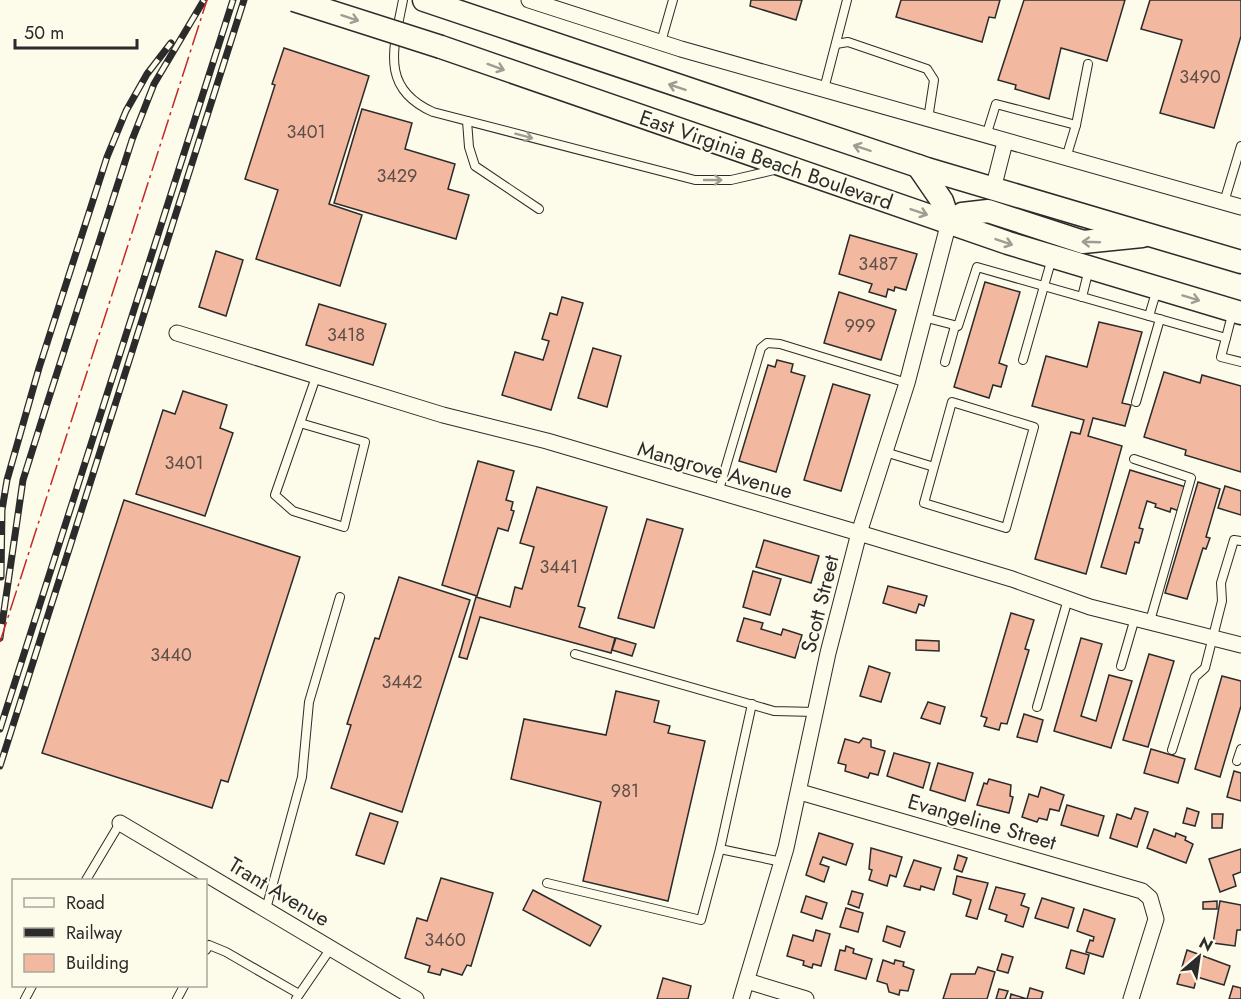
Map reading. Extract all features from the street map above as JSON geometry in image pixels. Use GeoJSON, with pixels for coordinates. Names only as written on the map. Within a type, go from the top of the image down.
{"type":"FeatureCollection","features":[{"type":"Feature","properties":{"kind":"main road","name":"East Virginia Beach Boulevard"},"geometry":{"type":"LineString","coordinates":[[294,0],[441,47],[949,222],[1237,311]]}},
{"type":"Feature","properties":{"kind":"main road","name":"East Virginia Beach Boulevard"},"geometry":{"type":"LineString","coordinates":[[424,0],[918,166],[1241,262]]}},
{"type":"Feature","properties":{"kind":"main road"},"geometry":{"type":"LineString","coordinates":[[918,166],[942,201],[949,222],[962,214],[988,211],[1083,242],[1149,235]]}},
{"type":"Feature","properties":{"kind":"street"},"geometry":{"type":"LineString","coordinates":[[529,0],[661,42],[1005,142],[1241,207]]}},
{"type":"Feature","properties":{"kind":"street"},"geometry":{"type":"LineString","coordinates":[[993,189],[1005,142]]}},
{"type":"Feature","properties":{"kind":"street","name":"Scott Street"},"geometry":{"type":"LineString","coordinates":[[741,999],[782,862],[800,792],[815,712],[860,533],[907,383],[949,222]]}},
{"type":"Feature","properties":{"kind":"street","name":"Mangrove Avenue"},"geometry":{"type":"LineString","coordinates":[[177,333],[316,377],[860,533],[1068,599],[1241,645]]}},
{"type":"Feature","properties":{"kind":"street","name":"Evangeline Street"},"geometry":{"type":"LineString","coordinates":[[800,792],[1133,886],[1150,898],[1156,919],[1131,999]]}},
{"type":"Feature","properties":{"kind":"street","name":"Trant Avenue"},"geometry":{"type":"LineString","coordinates":[[120,823],[416,999]]}},
{"type":"Feature","properties":{"kind":"street"},"geometry":{"type":"LineString","coordinates":[[747,981],[806,999]]}},
{"type":"Feature","properties":{"kind":"lane"},"geometry":{"type":"LineString","coordinates":[[403,0],[392,57],[401,86],[417,105],[433,112],[695,180],[731,180],[787,166]]}},
{"type":"Feature","properties":{"kind":"lane"},"geometry":{"type":"LineString","coordinates":[[661,42],[673,0]]}},
{"type":"Feature","properties":{"kind":"lane"},"geometry":{"type":"LineString","coordinates":[[824,89],[847,0]]}},
{"type":"Feature","properties":{"kind":"lane"},"geometry":{"type":"LineString","coordinates":[[836,44],[848,42],[927,69],[934,80],[928,119]]}},
{"type":"Feature","properties":{"kind":"lane"},"geometry":{"type":"LineString","coordinates":[[1066,158],[1076,124],[1088,64]]}},
{"type":"Feature","properties":{"kind":"lane"},"geometry":{"type":"LineString","coordinates":[[986,136],[996,104],[1076,124]]}},
{"type":"Feature","properties":{"kind":"lane"},"geometry":{"type":"LineString","coordinates":[[467,121],[469,147],[475,166],[539,209]]}},
{"type":"Feature","properties":{"kind":"lane"},"geometry":{"type":"LineString","coordinates":[[1224,202],[1238,169],[1241,146]]}},
{"type":"Feature","properties":{"kind":"lane"},"geometry":{"type":"LineString","coordinates":[[1023,360],[1053,256]]}},
{"type":"Feature","properties":{"kind":"lane"},"geometry":{"type":"LineString","coordinates":[[924,317],[958,327],[977,267],[1226,338]]}},
{"type":"Feature","properties":{"kind":"lane"},"geometry":{"type":"LineString","coordinates":[[1082,297],[1090,267]]}},
{"type":"Feature","properties":{"kind":"lane"},"geometry":{"type":"LineString","coordinates":[[1149,316],[1157,288]]}},
{"type":"Feature","properties":{"kind":"lane"},"geometry":{"type":"LineString","coordinates":[[1237,311],[1221,357],[1241,362]]}},
{"type":"Feature","properties":{"kind":"lane"},"geometry":{"type":"LineString","coordinates":[[1136,402],[1160,319]]}},
{"type":"Feature","properties":{"kind":"lane"},"geometry":{"type":"LineString","coordinates":[[945,362],[955,326]]}},
{"type":"Feature","properties":{"kind":"lane"},"geometry":{"type":"LineString","coordinates":[[718,493],[761,348],[767,343],[780,344],[907,383]]}},
{"type":"Feature","properties":{"kind":"lane"},"geometry":{"type":"LineString","coordinates":[[300,423],[365,442],[344,527],[294,511],[275,495],[300,423],[316,377]]}},
{"type":"Feature","properties":{"kind":"lane"},"geometry":{"type":"LineString","coordinates":[[952,402],[1034,428],[1006,528],[924,503],[933,467],[952,402]]}},
{"type":"Feature","properties":{"kind":"lane"},"geometry":{"type":"LineString","coordinates":[[885,452],[933,467]]}},
{"type":"Feature","properties":{"kind":"lane"},"geometry":{"type":"LineString","coordinates":[[1121,666],[1142,620],[1191,478],[1134,459]]}},
{"type":"Feature","properties":{"kind":"lane"},"geometry":{"type":"LineString","coordinates":[[1172,750],[1195,677],[1205,668],[1222,601],[1221,583],[1234,540],[1241,541]]}},
{"type":"Feature","properties":{"kind":"lane"},"geometry":{"type":"LineString","coordinates":[[266,909],[302,777],[309,702],[340,597]]}},
{"type":"Feature","properties":{"kind":"lane"},"geometry":{"type":"LineString","coordinates":[[1037,707],[1068,599]]}},
{"type":"Feature","properties":{"kind":"lane"},"geometry":{"type":"LineString","coordinates":[[574,654],[774,711],[815,712]]}},
{"type":"Feature","properties":{"kind":"lane"},"geometry":{"type":"LineString","coordinates":[[547,883],[700,920],[720,849],[752,704]]}},
{"type":"Feature","properties":{"kind":"lane"},"geometry":{"type":"LineString","coordinates":[[1238,761],[1241,749]]}},
{"type":"Feature","properties":{"kind":"lane"},"geometry":{"type":"LineString","coordinates":[[87,879],[120,823]]}},
{"type":"Feature","properties":{"kind":"lane"},"geometry":{"type":"LineString","coordinates":[[720,849],[782,862]]}},
{"type":"Feature","properties":{"kind":"lane"},"geometry":{"type":"LineString","coordinates":[[207,948],[209,945],[226,952],[298,997],[331,948]]}},
{"type":"Feature","properties":{"kind":"building"},"geometry":{"type":"Polygon","coordinates":[[[751,0],[802,0],[796,20],[750,6],[751,0]]]}},
{"type":"Feature","properties":{"kind":"building"},"geometry":{"type":"Polygon","coordinates":[[[901,0],[1000,0],[995,18],[989,17],[982,42],[896,17],[901,0]]]}},
{"type":"Feature","properties":{"kind":"building"},"geometry":{"type":"Polygon","coordinates":[[[1024,0],[1125,0],[1107,61],[1061,48],[1049,99],[1015,89],[1016,85],[998,80],[1024,0]]]}},
{"type":"Feature","properties":{"kind":"building"},"geometry":{"type":"Polygon","coordinates":[[[1150,0],[1241,0],[1241,36],[1214,128],[1160,113],[1182,40],[1141,29],[1150,0]]]}},
{"type":"Feature","properties":{"kind":"building"},"geometry":{"type":"Polygon","coordinates":[[[284,48],[369,76],[329,204],[362,215],[340,286],[256,259],[278,190],[245,179],[275,85],[272,84],[284,48]]]}},
{"type":"Feature","properties":{"kind":"building"},"geometry":{"type":"Polygon","coordinates":[[[362,109],[412,123],[405,149],[455,164],[448,189],[469,195],[456,239],[334,203],[362,109]]]}},
{"type":"Feature","properties":{"kind":"building"},"geometry":{"type":"Polygon","coordinates":[[[850,235],[917,254],[906,290],[895,287],[894,291],[888,289],[886,297],[869,292],[872,284],[839,274],[850,235]]]}},
{"type":"Feature","properties":{"kind":"building"},"geometry":{"type":"Polygon","coordinates":[[[216,251],[243,260],[226,316],[199,307],[216,251]]]}},
{"type":"Feature","properties":{"kind":"building"},"geometry":{"type":"Polygon","coordinates":[[[985,282],[1020,292],[999,363],[1007,366],[1001,387],[993,385],[989,398],[954,387],[985,282]]]}},
{"type":"Feature","properties":{"kind":"building"},"geometry":{"type":"Polygon","coordinates":[[[839,292],[896,310],[881,360],[824,343],[839,292]]]}},
{"type":"Feature","properties":{"kind":"building"},"geometry":{"type":"Polygon","coordinates":[[[562,297],[583,303],[551,410],[502,395],[515,352],[543,360],[549,341],[542,339],[550,313],[557,315],[562,297]]]}},
{"type":"Feature","properties":{"kind":"building"},"geometry":{"type":"Polygon","coordinates":[[[319,304],[386,324],[373,365],[306,345],[319,304]]]}},
{"type":"Feature","properties":{"kind":"building"},"geometry":{"type":"Polygon","coordinates":[[[1099,322],[1142,332],[1122,403],[1131,405],[1125,426],[1093,418],[1088,436],[1122,446],[1086,574],[1035,559],[1071,432],[1080,434],[1084,420],[1032,406],[1046,356],[1087,367],[1099,322]]]}},
{"type":"Feature","properties":{"kind":"building"},"geometry":{"type":"Polygon","coordinates":[[[593,348],[621,356],[607,407],[578,398],[593,348]]]}},
{"type":"Feature","properties":{"kind":"building"},"geometry":{"type":"Polygon","coordinates":[[[777,360],[793,364],[791,372],[805,376],[776,472],[739,461],[768,365],[775,367],[777,360]]]}},
{"type":"Feature","properties":{"kind":"building"},"geometry":{"type":"Polygon","coordinates":[[[1164,372],[1200,383],[1202,375],[1241,386],[1241,472],[1185,455],[1186,450],[1144,437],[1164,372]]]}},
{"type":"Feature","properties":{"kind":"building"},"geometry":{"type":"Polygon","coordinates":[[[833,384],[870,395],[841,491],[804,480],[833,384]]]}},
{"type":"Feature","properties":{"kind":"building"},"geometry":{"type":"Polygon","coordinates":[[[183,391],[227,405],[220,428],[233,433],[205,516],[136,494],[163,410],[175,414],[183,391]]]}},
{"type":"Feature","properties":{"kind":"building"},"geometry":{"type":"Polygon","coordinates":[[[478,461],[514,471],[506,500],[513,502],[511,510],[514,511],[508,531],[498,528],[477,596],[442,585],[478,461]]]}},
{"type":"Feature","properties":{"kind":"building"},"geometry":{"type":"Polygon","coordinates":[[[1130,470],[1186,487],[1179,511],[1171,508],[1170,512],[1155,507],[1156,504],[1147,501],[1139,528],[1143,529],[1139,543],[1135,542],[1126,574],[1101,567],[1130,470]]]}},
{"type":"Feature","properties":{"kind":"building"},"geometry":{"type":"Polygon","coordinates":[[[1198,482],[1220,489],[1206,537],[1210,538],[1206,549],[1203,548],[1187,599],[1165,593],[1198,482]]]}},
{"type":"Feature","properties":{"kind":"building"},"geometry":{"type":"Polygon","coordinates":[[[1225,486],[1241,491],[1241,515],[1218,508],[1225,486]]]}},
{"type":"Feature","properties":{"kind":"building"},"geometry":{"type":"Polygon","coordinates":[[[537,487],[607,507],[578,606],[585,608],[579,627],[615,638],[611,653],[480,617],[467,659],[459,657],[476,597],[510,607],[515,587],[522,589],[534,547],[520,543],[537,487]]]}},
{"type":"Feature","properties":{"kind":"building"},"geometry":{"type":"Polygon","coordinates":[[[124,500],[300,557],[228,782],[221,780],[212,808],[42,753],[124,500]]]}},
{"type":"Feature","properties":{"kind":"building"},"geometry":{"type":"Polygon","coordinates":[[[647,519],[683,529],[654,628],[618,618],[647,519]]]}},
{"type":"Feature","properties":{"kind":"building"},"geometry":{"type":"Polygon","coordinates":[[[764,540],[819,556],[811,583],[756,567],[764,540]]]}},
{"type":"Feature","properties":{"kind":"building"},"geometry":{"type":"Polygon","coordinates":[[[753,571],[781,579],[770,615],[743,607],[753,571]]]}},
{"type":"Feature","properties":{"kind":"building"},"geometry":{"type":"Polygon","coordinates":[[[399,577],[470,600],[402,812],[331,788],[351,725],[347,724],[375,638],[379,639],[399,577]]]}},
{"type":"Feature","properties":{"kind":"building"},"geometry":{"type":"Polygon","coordinates":[[[888,586],[927,596],[924,606],[919,604],[916,613],[883,603],[888,586]]]}},
{"type":"Feature","properties":{"kind":"building"},"geometry":{"type":"Polygon","coordinates":[[[1011,613],[1034,620],[1025,649],[1029,650],[1007,724],[1001,723],[999,730],[984,726],[987,718],[981,716],[1011,613]]]}},
{"type":"Feature","properties":{"kind":"building"},"geometry":{"type":"Polygon","coordinates":[[[744,618],[763,623],[761,629],[781,635],[783,629],[802,635],[795,658],[737,641],[744,618]]]}},
{"type":"Feature","properties":{"kind":"building"},"geometry":{"type":"Polygon","coordinates":[[[616,638],[636,644],[632,656],[612,650],[616,638]]]}},
{"type":"Feature","properties":{"kind":"building"},"geometry":{"type":"Polygon","coordinates":[[[1081,638],[1102,644],[1081,716],[1096,721],[1109,675],[1132,681],[1111,748],[1054,731],[1081,638]]]}},
{"type":"Feature","properties":{"kind":"building"},"geometry":{"type":"Polygon","coordinates":[[[916,640],[939,641],[939,651],[916,650],[916,640]]]}},
{"type":"Feature","properties":{"kind":"building"},"geometry":{"type":"Polygon","coordinates":[[[1149,654],[1174,661],[1148,747],[1123,740],[1149,654]]]}},
{"type":"Feature","properties":{"kind":"building"},"geometry":{"type":"Polygon","coordinates":[[[869,666],[890,673],[881,702],[860,696],[869,666]]]}},
{"type":"Feature","properties":{"kind":"building"},"geometry":{"type":"Polygon","coordinates":[[[1222,676],[1241,681],[1241,706],[1220,777],[1195,769],[1222,676]]]}},
{"type":"Feature","properties":{"kind":"building"},"geometry":{"type":"Polygon","coordinates":[[[616,691],[659,701],[654,722],[670,726],[668,733],[705,741],[668,901],[583,881],[601,802],[511,779],[524,719],[606,735],[616,691]]]}},
{"type":"Feature","properties":{"kind":"building"},"geometry":{"type":"Polygon","coordinates":[[[928,702],[945,707],[940,724],[921,718],[928,702]]]}},
{"type":"Feature","properties":{"kind":"building"},"geometry":{"type":"Polygon","coordinates":[[[1024,714],[1043,720],[1037,742],[1017,737],[1024,714]]]}},
{"type":"Feature","properties":{"kind":"building"},"geometry":{"type":"Polygon","coordinates":[[[863,738],[871,740],[871,747],[885,751],[878,775],[870,773],[868,778],[845,771],[846,765],[838,763],[845,739],[859,743],[863,738]]]}},
{"type":"Feature","properties":{"kind":"building"},"geometry":{"type":"Polygon","coordinates":[[[1151,749],[1185,759],[1178,783],[1144,773],[1151,749]]]}},
{"type":"Feature","properties":{"kind":"building"},"geometry":{"type":"Polygon","coordinates":[[[894,753],[930,763],[923,788],[887,776],[894,753]]]}},
{"type":"Feature","properties":{"kind":"building"},"geometry":{"type":"Polygon","coordinates":[[[938,763],[973,773],[965,801],[930,790],[938,763]]]}},
{"type":"Feature","properties":{"kind":"building"},"geometry":{"type":"Polygon","coordinates":[[[1234,771],[1241,773],[1241,801],[1227,797],[1234,771]]]}},
{"type":"Feature","properties":{"kind":"building"},"geometry":{"type":"Polygon","coordinates":[[[989,779],[1011,785],[1010,796],[1013,797],[1009,813],[977,805],[984,783],[987,784],[989,779]]]}},
{"type":"Feature","properties":{"kind":"building"},"geometry":{"type":"Polygon","coordinates":[[[1041,787],[1064,795],[1059,811],[1050,809],[1047,820],[1039,818],[1037,822],[1022,817],[1029,794],[1038,797],[1041,787]]]}},
{"type":"Feature","properties":{"kind":"building"},"geometry":{"type":"Polygon","coordinates":[[[1067,805],[1104,816],[1098,836],[1061,825],[1067,805]]]}},
{"type":"Feature","properties":{"kind":"building"},"geometry":{"type":"Polygon","coordinates":[[[1135,808],[1148,812],[1137,847],[1110,838],[1117,814],[1131,819],[1135,808]]]}},
{"type":"Feature","properties":{"kind":"building"},"geometry":{"type":"Polygon","coordinates":[[[1187,808],[1199,812],[1195,826],[1183,823],[1187,808]]]}},
{"type":"Feature","properties":{"kind":"building"},"geometry":{"type":"Polygon","coordinates":[[[370,813],[398,822],[384,864],[356,855],[370,813]]]}},
{"type":"Feature","properties":{"kind":"building"},"geometry":{"type":"Polygon","coordinates":[[[1212,814],[1223,814],[1222,828],[1212,828],[1212,814]]]}},
{"type":"Feature","properties":{"kind":"building"},"geometry":{"type":"Polygon","coordinates":[[[1154,829],[1175,837],[1176,833],[1186,837],[1185,840],[1193,844],[1186,863],[1147,848],[1154,829]]]}},
{"type":"Feature","properties":{"kind":"building"},"geometry":{"type":"Polygon","coordinates":[[[819,833],[853,844],[846,865],[823,857],[820,864],[829,867],[824,882],[806,875],[819,833]]]}},
{"type":"Feature","properties":{"kind":"building"},"geometry":{"type":"Polygon","coordinates":[[[871,848],[902,857],[896,877],[890,875],[887,886],[869,880],[872,870],[869,869],[871,848]]]}},
{"type":"Feature","properties":{"kind":"building"},"geometry":{"type":"Polygon","coordinates":[[[1241,849],[1241,872],[1233,875],[1236,886],[1220,892],[1209,859],[1241,849]]]}},
{"type":"Feature","properties":{"kind":"building"},"geometry":{"type":"Polygon","coordinates":[[[958,855],[967,858],[962,872],[954,869],[958,855]]]}},
{"type":"Feature","properties":{"kind":"building"},"geometry":{"type":"Polygon","coordinates":[[[914,860],[941,868],[934,890],[921,886],[920,890],[904,886],[914,860]]]}},
{"type":"Feature","properties":{"kind":"building"},"geometry":{"type":"Polygon","coordinates":[[[957,876],[988,883],[977,919],[966,916],[971,900],[953,894],[957,876]]]}},
{"type":"Feature","properties":{"kind":"building"},"geometry":{"type":"Polygon","coordinates":[[[441,878],[493,893],[471,966],[467,965],[462,975],[442,969],[440,975],[428,972],[430,966],[405,958],[417,918],[427,921],[441,878]]]}},
{"type":"Feature","properties":{"kind":"building"},"geometry":{"type":"Polygon","coordinates":[[[996,887],[1025,894],[1021,905],[1029,908],[1023,927],[1005,921],[1007,915],[989,909],[996,887]]]}},
{"type":"Feature","properties":{"kind":"building"},"geometry":{"type":"Polygon","coordinates":[[[533,890],[601,926],[590,946],[523,910],[533,890]]]}},
{"type":"Feature","properties":{"kind":"building"},"geometry":{"type":"Polygon","coordinates":[[[852,891],[863,894],[859,908],[848,904],[852,891]]]}},
{"type":"Feature","properties":{"kind":"building"},"geometry":{"type":"Polygon","coordinates":[[[806,896],[827,903],[822,919],[801,912],[806,896]]]}},
{"type":"Feature","properties":{"kind":"building"},"geometry":{"type":"Polygon","coordinates":[[[1042,898],[1074,908],[1068,928],[1035,918],[1042,898]]]}},
{"type":"Feature","properties":{"kind":"building"},"geometry":{"type":"Polygon","coordinates":[[[1217,901],[1217,909],[1203,909],[1203,902],[1217,901]]]}},
{"type":"Feature","properties":{"kind":"building"},"geometry":{"type":"Polygon","coordinates":[[[1220,901],[1241,905],[1241,930],[1237,930],[1235,946],[1213,943],[1220,901]]]}},
{"type":"Feature","properties":{"kind":"building"},"geometry":{"type":"Polygon","coordinates":[[[846,908],[863,913],[858,932],[840,927],[846,908]]]}},
{"type":"Feature","properties":{"kind":"building"},"geometry":{"type":"Polygon","coordinates":[[[1084,909],[1115,919],[1103,957],[1086,952],[1090,940],[1093,941],[1094,937],[1077,931],[1084,909]]]}},
{"type":"Feature","properties":{"kind":"building"},"geometry":{"type":"Polygon","coordinates":[[[887,926],[905,932],[900,947],[883,941],[887,926]]]}},
{"type":"Feature","properties":{"kind":"building"},"geometry":{"type":"Polygon","coordinates":[[[816,930],[830,934],[821,966],[813,964],[812,968],[803,965],[804,961],[787,956],[793,935],[813,941],[816,930]]]}},
{"type":"Feature","properties":{"kind":"building"},"geometry":{"type":"Polygon","coordinates":[[[846,946],[854,949],[853,953],[872,959],[866,979],[835,970],[840,950],[845,951],[846,946]]]}},
{"type":"Feature","properties":{"kind":"building"},"geometry":{"type":"Polygon","coordinates":[[[1071,950],[1089,955],[1084,974],[1066,968],[1071,950]]]}},
{"type":"Feature","properties":{"kind":"building"},"geometry":{"type":"Polygon","coordinates":[[[1187,950],[1230,966],[1224,985],[1197,977],[1194,988],[1177,984],[1187,950]]]}},
{"type":"Feature","properties":{"kind":"building"},"geometry":{"type":"Polygon","coordinates":[[[1002,954],[1013,957],[1008,973],[997,970],[1002,954]]]}},
{"type":"Feature","properties":{"kind":"building"},"geometry":{"type":"Polygon","coordinates":[[[883,960],[894,964],[895,960],[904,962],[903,966],[914,970],[908,991],[900,990],[899,995],[889,992],[887,984],[877,981],[883,960]]]}},
{"type":"Feature","properties":{"kind":"building"},"geometry":{"type":"Polygon","coordinates":[[[978,967],[995,972],[987,999],[943,999],[951,974],[975,974],[978,967]]]}},
{"type":"Feature","properties":{"kind":"building"},"geometry":{"type":"Polygon","coordinates":[[[663,978],[691,986],[688,999],[657,999],[663,978]]]}},
{"type":"Feature","properties":{"kind":"building"},"geometry":{"type":"Polygon","coordinates":[[[1233,986],[1241,988],[1241,999],[1229,999],[1233,986]]]}},
{"type":"Feature","properties":{"kind":"building"},"geometry":{"type":"Polygon","coordinates":[[[1030,988],[1043,992],[1041,999],[1027,999],[1030,988]]]}},
{"type":"Feature","properties":{"kind":"building"},"geometry":{"type":"Polygon","coordinates":[[[999,989],[1008,991],[1005,999],[996,999],[999,989]]]}},
{"type":"Feature","properties":{"kind":"building"},"geometry":{"type":"Polygon","coordinates":[[[1011,994],[1027,999],[1010,999],[1011,994]]]}},
{"type":"Feature","properties":{"kind":"railway"},"geometry":{"type":"LineString","coordinates":[[0,638],[23,480],[46,407],[132,140],[154,84],[204,0]]}},
{"type":"Feature","properties":{"kind":"railway"},"geometry":{"type":"LineString","coordinates":[[0,729],[233,0]]}},
{"type":"Feature","properties":{"kind":"railway"},"geometry":{"type":"LineString","coordinates":[[0,766],[244,0]]}},
{"type":"Feature","properties":{"kind":"railway"},"geometry":{"type":"LineString","coordinates":[[1,577],[2,510],[7,480],[39,368],[107,157],[126,111],[147,74],[171,43]]}},
{"type":"Feature","properties":{"kind":"power"},"geometry":{"type":"LineString","coordinates":[[0,642],[207,0]]}}]}
